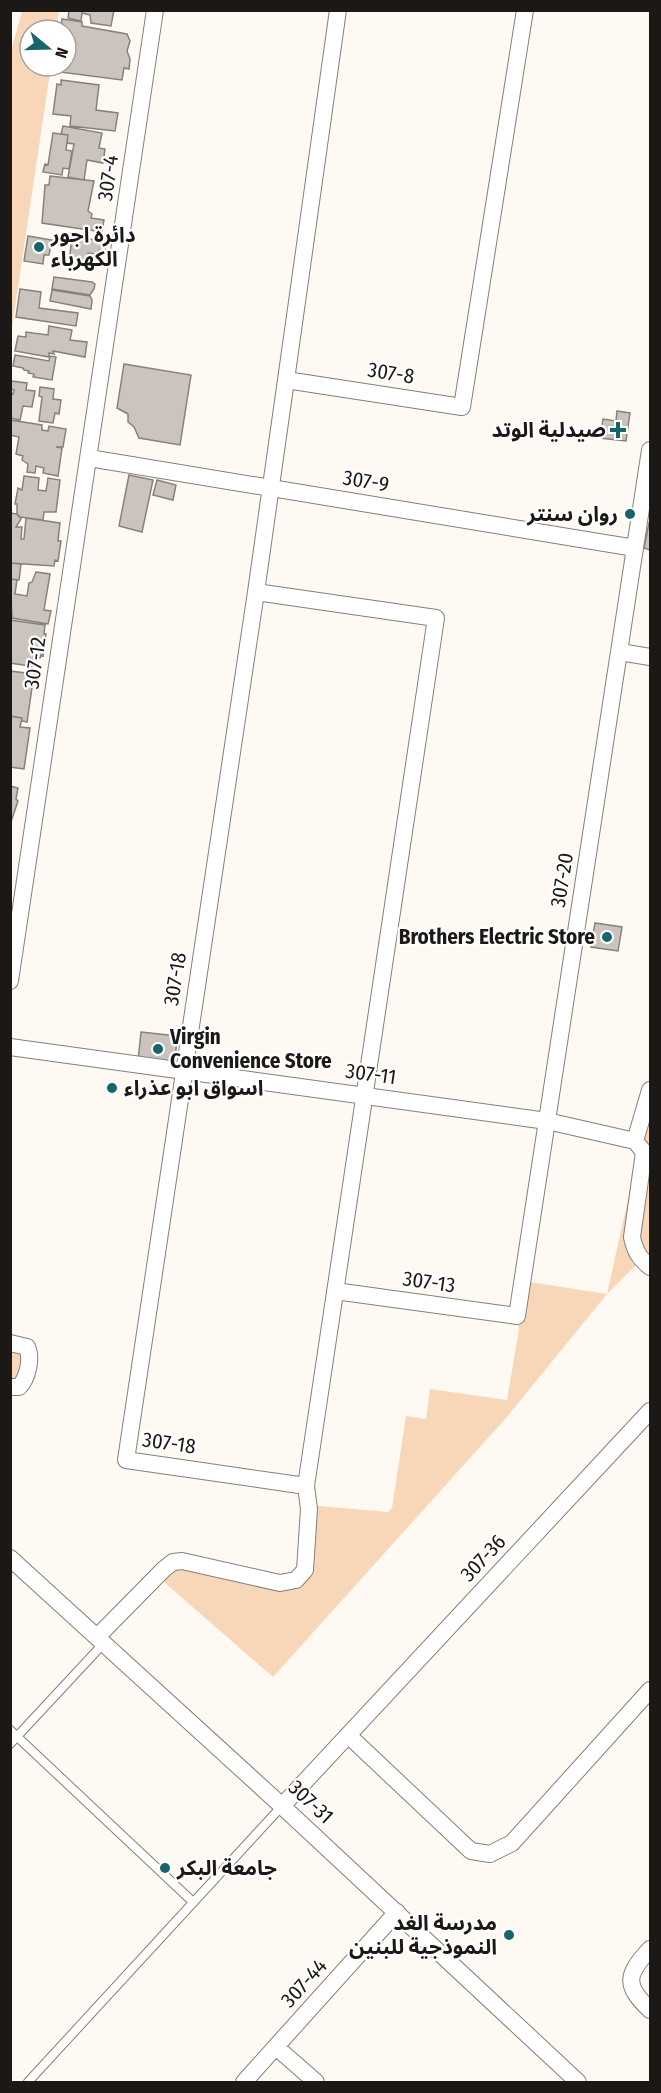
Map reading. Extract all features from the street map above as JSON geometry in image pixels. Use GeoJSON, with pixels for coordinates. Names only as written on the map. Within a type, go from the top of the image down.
{"type":"FeatureCollection","features":[{"type":"Feature","properties":{"kind":"street","name":"307-4"},"geometry":{"type":"LineString","coordinates":[[88,458],[155,10]]}},
{"type":"Feature","properties":{"kind":"street"},"geometry":{"type":"LineString","coordinates":[[286,380],[338,10]]}},
{"type":"Feature","properties":{"kind":"street","name":"307-8"},"geometry":{"type":"LineString","coordinates":[[286,380],[462,407],[525,10]]}},
{"type":"Feature","properties":{"kind":"street","name":"307-18"},"geometry":{"type":"LineString","coordinates":[[286,380],[126,1460],[306,1486]]}},
{"type":"Feature","properties":{"kind":"street","name":"307-20"},"geometry":{"type":"LineString","coordinates":[[517,1317],[651,450]]}},
{"type":"Feature","properties":{"kind":"street","name":"307-9"},"geometry":{"type":"LineString","coordinates":[[88,458],[271,488],[634,555],[651,562]]}},
{"type":"Feature","properties":{"kind":"street","name":"307-12"},"geometry":{"type":"LineString","coordinates":[[10,981],[88,458]]}},
{"type":"Feature","properties":{"kind":"street"},"geometry":{"type":"LineString","coordinates":[[101,1640],[164,1569],[173,1562],[182,1561],[280,1582],[296,1580],[305,1570],[309,1509],[306,1486],[436,618],[256,592]]}},
{"type":"Feature","properties":{"kind":"street"},"geometry":{"type":"LineString","coordinates":[[620,652],[651,657]]}},
{"type":"Feature","properties":{"kind":"street","name":"307-11"},"geometry":{"type":"LineString","coordinates":[[10,1047],[547,1121],[635,1141]]}},
{"type":"Feature","properties":{"kind":"street"},"geometry":{"type":"LineString","coordinates":[[648,1260],[634,1250],[632,1237],[644,1152],[635,1141],[651,1090]]}},
{"type":"Feature","properties":{"kind":"street","name":"307-13"},"geometry":{"type":"LineString","coordinates":[[335,1291],[517,1317]]}},
{"type":"Feature","properties":{"kind":"street"},"geometry":{"type":"LineString","coordinates":[[10,1343],[27,1347],[30,1355],[24,1382],[19,1387],[10,1387]]}},
{"type":"Feature","properties":{"kind":"street","name":"307-36"},"geometry":{"type":"LineString","coordinates":[[282,1806],[651,1411]]}},
{"type":"Feature","properties":{"kind":"street","name":"307-31"},"geometry":{"type":"LineString","coordinates":[[10,1558],[397,1912],[578,2082]]}},
{"type":"Feature","properties":{"kind":"street"},"geometry":{"type":"LineString","coordinates":[[349,1736],[471,1851],[490,1854],[512,1843],[651,1690]]}},
{"type":"Feature","properties":{"kind":"street","name":"307-44"},"geometry":{"type":"LineString","coordinates":[[244,2082],[397,1912]]}},
{"type":"Feature","properties":{"kind":"street"},"geometry":{"type":"LineString","coordinates":[[651,1949],[636,1964],[632,1985],[634,1995],[651,2010]]}},
{"type":"Feature","properties":{"kind":"street"},"geometry":{"type":"LineString","coordinates":[[276,2047],[316,2082]]}},
{"type":"Feature","properties":{"kind":"lane"},"geometry":{"type":"LineString","coordinates":[[10,1744],[14,1733],[101,1640]]}},
{"type":"Feature","properties":{"kind":"lane"},"geometry":{"type":"LineString","coordinates":[[14,1733],[192,1902]]}},
{"type":"Feature","properties":{"kind":"lane"},"geometry":{"type":"LineString","coordinates":[[28,2082],[282,1806]]}},
{"type":"Feature","properties":{"kind":"shaded area"},"geometry":{"type":"Polygon","coordinates":[[[22,11],[59,11],[58,18],[20,18],[22,11]]]}},
{"type":"Feature","properties":{"kind":"shaded area"},"geometry":{"type":"Polygon","coordinates":[[[18,26],[18,78],[49,78],[11,334],[10,55],[18,26]]]}},
{"type":"Feature","properties":{"kind":"shaded area"},"geometry":{"type":"Polygon","coordinates":[[[650,1099],[650,1251],[607,1294],[650,1099]]]}},
{"type":"Feature","properties":{"kind":"shaded area"},"geometry":{"type":"Polygon","coordinates":[[[523,1281],[607,1294],[506,1418],[273,1677],[157,1576],[173,1562],[296,1580],[308,1505],[388,1512],[392,1508],[406,1416],[426,1419],[430,1389],[507,1400],[519,1329],[517,1316],[523,1281]]]}},
{"type":"Feature","properties":{"kind":"shaded area"},"geometry":{"type":"Polygon","coordinates":[[[10,1348],[22,1353],[21,1376],[11,1381],[10,1348]]]}},
{"type":"Feature","properties":{"kind":"building"},"geometry":{"type":"Polygon","coordinates":[[[69,10],[114,10],[111,26],[91,23],[90,15],[82,13],[81,21],[78,18],[68,18],[69,10]]]}},
{"type":"Feature","properties":{"kind":"building"},"geometry":{"type":"Polygon","coordinates":[[[78,21],[82,22],[82,26],[127,34],[130,41],[127,51],[130,59],[129,69],[124,68],[122,80],[78,74],[78,21]]]}},
{"type":"Feature","properties":{"kind":"building"},"geometry":{"type":"Polygon","coordinates":[[[61,80],[99,85],[96,110],[118,113],[115,131],[70,126],[71,116],[53,114],[57,84],[61,85],[61,80]]]}},
{"type":"Feature","properties":{"kind":"building"},"geometry":{"type":"Polygon","coordinates":[[[63,126],[102,133],[99,148],[105,149],[103,163],[87,160],[84,180],[68,177],[74,144],[67,143],[68,135],[61,134],[63,126]]]}},
{"type":"Feature","properties":{"kind":"building"},"geometry":{"type":"Polygon","coordinates":[[[53,133],[68,135],[66,150],[72,151],[69,169],[63,168],[62,175],[43,172],[45,164],[48,165],[53,133]]]}},
{"type":"Feature","properties":{"kind":"building"},"geometry":{"type":"Polygon","coordinates":[[[50,176],[94,181],[88,211],[92,214],[91,218],[104,220],[102,232],[42,223],[45,185],[49,185],[50,176]]]}},
{"type":"Feature","properties":{"kind":"building","name":"دائرة اجور الكهرباء"},"geometry":{"type":"Polygon","coordinates":[[[28,236],[52,240],[49,255],[44,255],[43,264],[24,261],[28,236]]]}},
{"type":"Feature","properties":{"kind":"building"},"geometry":{"type":"Polygon","coordinates":[[[72,237],[106,241],[105,251],[99,250],[97,254],[88,253],[87,265],[69,263],[72,237]]]}},
{"type":"Feature","properties":{"kind":"building"},"geometry":{"type":"Polygon","coordinates":[[[54,277],[92,282],[95,284],[94,289],[90,295],[52,289],[54,277]]]}},
{"type":"Feature","properties":{"kind":"building"},"geometry":{"type":"Polygon","coordinates":[[[20,289],[41,292],[39,308],[78,313],[76,326],[16,317],[20,289]]]}},
{"type":"Feature","properties":{"kind":"building"},"geometry":{"type":"Polygon","coordinates":[[[52,290],[90,296],[91,309],[50,301],[52,290]]]}},
{"type":"Feature","properties":{"kind":"building"},"geometry":{"type":"Polygon","coordinates":[[[49,326],[72,330],[70,340],[87,342],[85,357],[53,351],[54,354],[49,353],[49,357],[15,351],[18,336],[26,337],[26,332],[48,335],[49,326]]]}},
{"type":"Feature","properties":{"kind":"building"},"geometry":{"type":"Polygon","coordinates":[[[15,355],[49,361],[50,356],[56,357],[52,380],[33,377],[34,374],[28,373],[29,371],[13,366],[15,355]]]}},
{"type":"Feature","properties":{"kind":"building"},"geometry":{"type":"Polygon","coordinates":[[[124,364],[191,375],[180,445],[139,438],[134,427],[128,422],[128,414],[117,408],[124,364]]]}},
{"type":"Feature","properties":{"kind":"building"},"geometry":{"type":"Polygon","coordinates":[[[11,381],[27,383],[26,390],[35,391],[32,407],[23,406],[20,420],[10,418],[10,393],[13,394],[14,390],[10,389],[11,381]]]}},
{"type":"Feature","properties":{"kind":"building"},"geometry":{"type":"Polygon","coordinates":[[[40,387],[54,389],[53,399],[61,400],[59,414],[55,413],[53,423],[39,421],[42,397],[39,396],[40,387]]]}},
{"type":"Feature","properties":{"kind":"building"},"geometry":{"type":"Polygon","coordinates":[[[617,411],[630,413],[626,441],[600,438],[603,419],[616,421],[617,411]]]}},
{"type":"Feature","properties":{"kind":"building"},"geometry":{"type":"Polygon","coordinates":[[[10,420],[42,425],[42,430],[48,431],[49,426],[66,429],[63,447],[56,447],[62,448],[58,476],[43,473],[44,468],[36,466],[35,473],[27,472],[28,464],[22,460],[23,456],[16,454],[19,437],[10,435],[10,420]]]}},
{"type":"Feature","properties":{"kind":"building"},"geometry":{"type":"Polygon","coordinates":[[[129,475],[153,480],[142,532],[119,526],[129,475]]]}},
{"type":"Feature","properties":{"kind":"building"},"geometry":{"type":"Polygon","coordinates":[[[24,476],[39,478],[38,490],[46,491],[48,478],[60,480],[56,512],[44,512],[43,520],[20,517],[17,514],[17,504],[15,504],[18,488],[22,490],[24,476]]]}},
{"type":"Feature","properties":{"kind":"building"},"geometry":{"type":"Polygon","coordinates":[[[157,480],[176,485],[173,500],[153,495],[157,480]]]}},
{"type":"Feature","properties":{"kind":"building"},"geometry":{"type":"Polygon","coordinates":[[[10,513],[17,514],[21,519],[16,527],[22,527],[21,539],[24,539],[26,518],[60,523],[58,541],[61,541],[58,561],[55,560],[54,566],[10,563],[10,513]]]}},
{"type":"Feature","properties":{"kind":"building"},"geometry":{"type":"Polygon","coordinates":[[[650,523],[650,550],[644,548],[650,523]]]}},
{"type":"Feature","properties":{"kind":"building"},"geometry":{"type":"Polygon","coordinates":[[[10,563],[21,564],[19,580],[10,579],[10,563]]]}},
{"type":"Feature","properties":{"kind":"building"},"geometry":{"type":"Polygon","coordinates":[[[36,572],[50,574],[44,610],[51,611],[48,624],[12,618],[10,579],[17,580],[15,594],[27,596],[29,583],[32,582],[36,572]]]}},
{"type":"Feature","properties":{"kind":"building"},"geometry":{"type":"Polygon","coordinates":[[[10,620],[45,625],[43,656],[37,658],[36,667],[10,663],[10,620]]]}},
{"type":"Feature","properties":{"kind":"building"},"geometry":{"type":"Polygon","coordinates":[[[10,671],[34,674],[27,722],[22,721],[22,718],[10,716],[10,671]]]}},
{"type":"Feature","properties":{"kind":"building"},"geometry":{"type":"Polygon","coordinates":[[[10,716],[22,718],[20,727],[30,728],[24,769],[10,767],[10,716]]]}},
{"type":"Feature","properties":{"kind":"building"},"geometry":{"type":"Polygon","coordinates":[[[10,786],[18,788],[16,799],[18,801],[11,822],[10,786]]]}},
{"type":"Feature","properties":{"kind":"building","name":"Brothers Electric Store"},"geometry":{"type":"Polygon","coordinates":[[[595,923],[622,927],[618,951],[591,947],[595,923]]]}},
{"type":"Feature","properties":{"kind":"building"},"geometry":{"type":"Polygon","coordinates":[[[141,1032],[177,1036],[175,1064],[138,1061],[141,1032]]]}},
{"type":"Feature","properties":{"kind":"place","name":"دائرة اجور الكهرباء"},"geometry":{"type":"Point","coordinates":[39,247]}},
{"type":"Feature","properties":{"kind":"place","name":"صيدلية الوتد"},"geometry":{"type":"Point","coordinates":[618,430]}},
{"type":"Feature","properties":{"kind":"place","name":"روان سنتر"},"geometry":{"type":"Point","coordinates":[630,514]}},
{"type":"Feature","properties":{"kind":"place","name":"Brothers Electric Store"},"geometry":{"type":"Point","coordinates":[607,937]}},
{"type":"Feature","properties":{"kind":"place","name":"Virgin Convenience Store"},"geometry":{"type":"Point","coordinates":[158,1049]}},
{"type":"Feature","properties":{"kind":"place","name":"اسواق ابو عذراء"},"geometry":{"type":"Point","coordinates":[112,1088]}},
{"type":"Feature","properties":{"kind":"place","name":"جامعة البكر"},"geometry":{"type":"Point","coordinates":[165,1868]}},
{"type":"Feature","properties":{"kind":"place","name":"مدرسة الغد النموذجية للبنين"},"geometry":{"type":"Point","coordinates":[509,1935]}}]}
